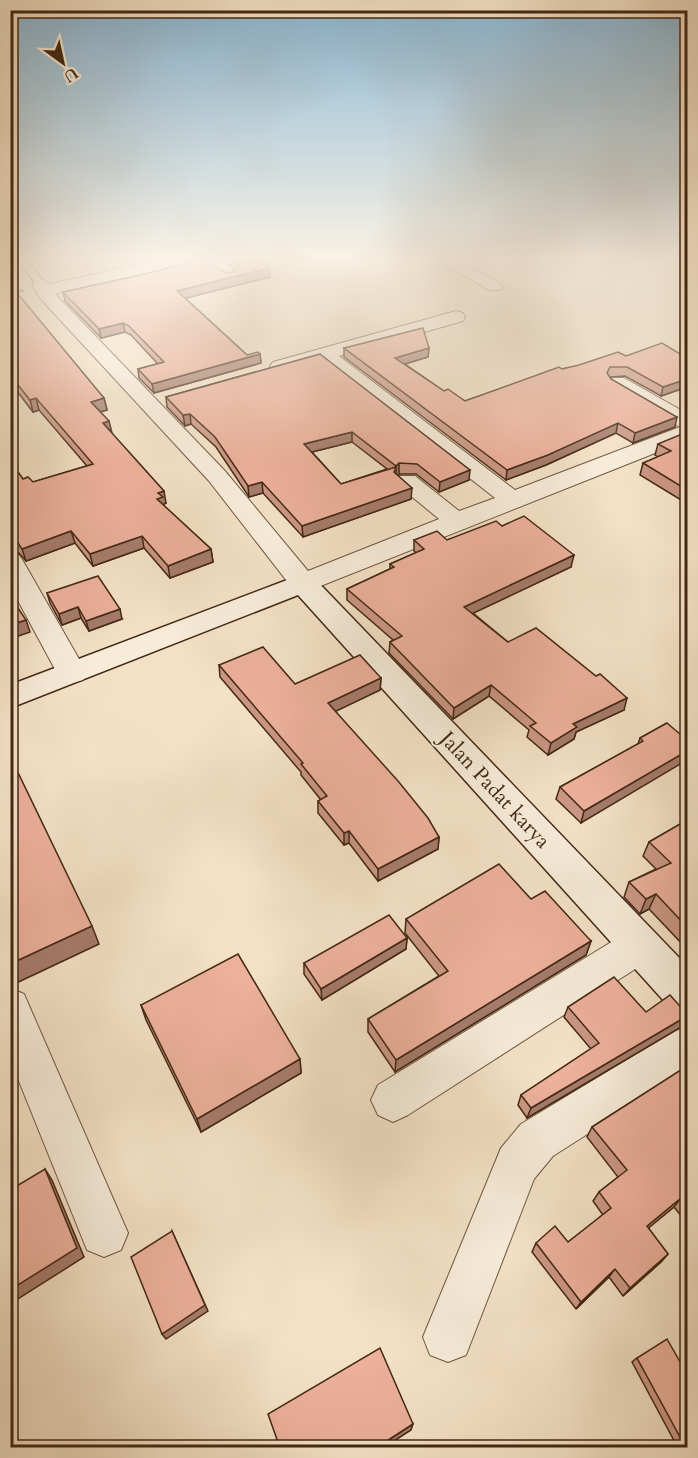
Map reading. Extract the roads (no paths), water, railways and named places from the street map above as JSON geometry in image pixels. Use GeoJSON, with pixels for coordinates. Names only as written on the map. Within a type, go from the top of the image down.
{"type":"FeatureCollection","features":[{"type":"Feature","properties":{"kind":"main road"},"geometry":{"type":"LineString","coordinates":[[10,696],[303,583]]}},
{"type":"Feature","properties":{"kind":"main road","name":"Jalan Padat karya"},"geometry":{"type":"LineString","coordinates":[[303,583],[687,997]]}},
{"type":"Feature","properties":{"kind":"street"},"geometry":{"type":"LineString","coordinates":[[77,326],[217,476],[303,583],[687,432]]}},
{"type":"Feature","properties":{"kind":"street"},"geometry":{"type":"LineString","coordinates":[[261,372],[424,326]]}},
{"type":"Feature","properties":{"kind":"street"},"geometry":{"type":"LineString","coordinates":[[324,354],[512,499]]}},
{"type":"Feature","properties":{"kind":"street"},"geometry":{"type":"LineString","coordinates":[[617,382],[687,423]]}},
{"type":"Feature","properties":{"kind":"street"},"geometry":{"type":"LineString","coordinates":[[148,404],[171,398]]}},
{"type":"Feature","properties":{"kind":"street"},"geometry":{"type":"LineString","coordinates":[[407,481],[456,521]]}},
{"type":"Feature","properties":{"kind":"street"},"geometry":{"type":"LineString","coordinates":[[10,561],[72,672]]}},
{"type":"Feature","properties":{"kind":"street"},"geometry":{"type":"LineString","coordinates":[[393,1100],[640,945]]}},
{"type":"Feature","properties":{"kind":"street"},"geometry":{"type":"LineString","coordinates":[[10,1007],[104,1233]]}},
{"type":"Feature","properties":{"kind":"street"},"geometry":{"type":"LineString","coordinates":[[448,1337],[517,1164],[527,1150],[537,1140],[687,1046]]}}]}
